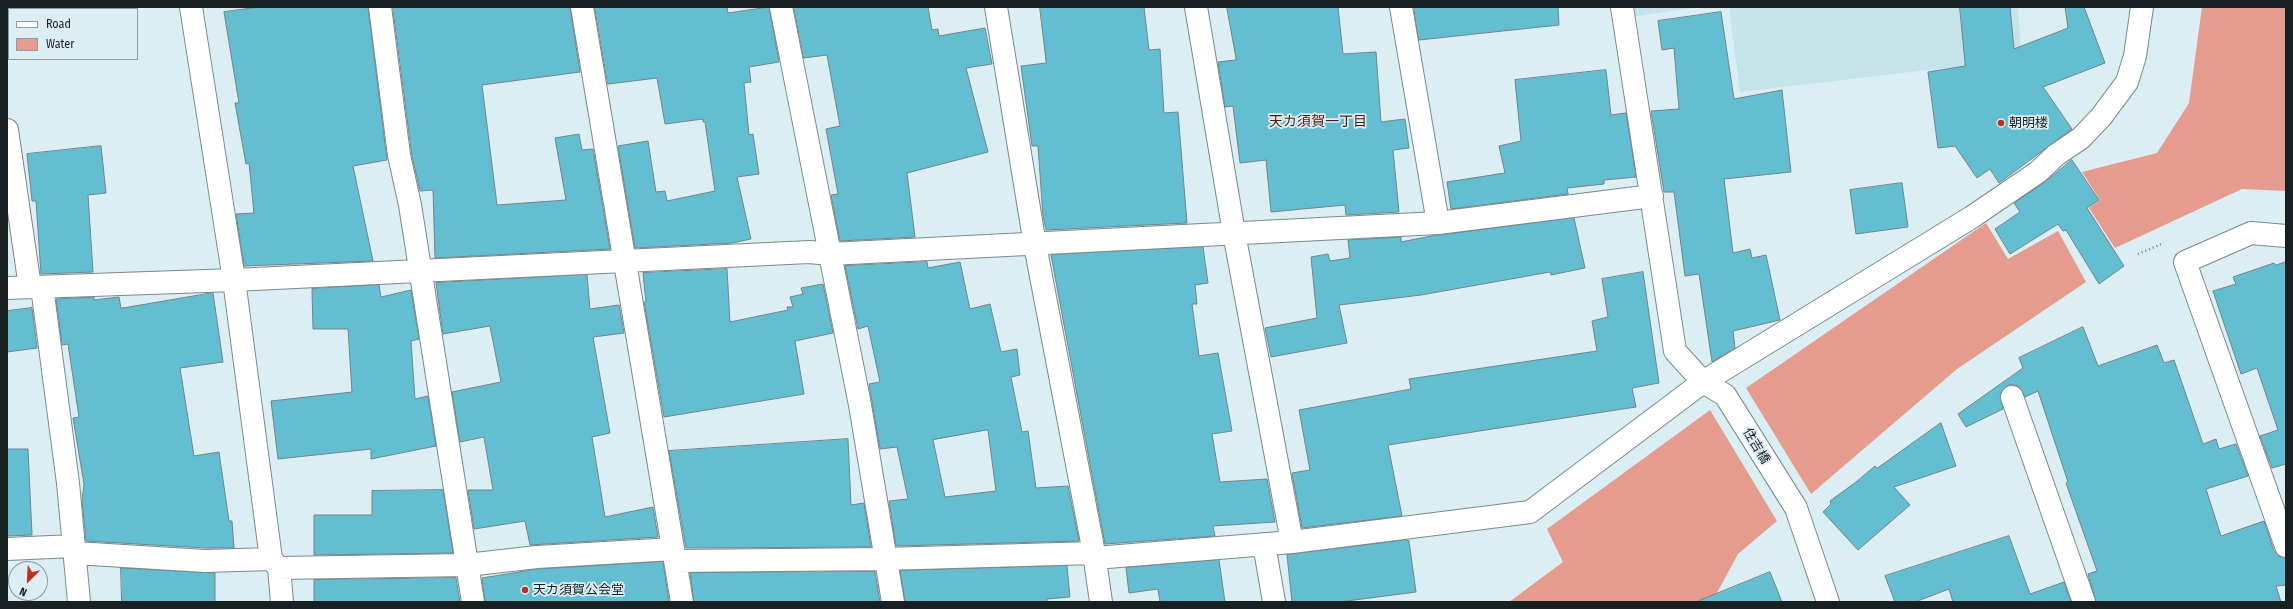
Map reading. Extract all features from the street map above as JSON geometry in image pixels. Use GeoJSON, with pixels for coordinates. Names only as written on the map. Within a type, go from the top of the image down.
{"type":"FeatureCollection","features":[{"type":"Feature","properties":{"kind":"street"},"geometry":{"type":"LineString","coordinates":[[191,7],[234,280],[275,564],[282,602]]}},
{"type":"Feature","properties":{"kind":"street"},"geometry":{"type":"LineString","coordinates":[[380,7],[399,154],[410,205],[473,602]]}},
{"type":"Feature","properties":{"kind":"street"},"geometry":{"type":"LineString","coordinates":[[582,7],[682,602]]}},
{"type":"Feature","properties":{"kind":"street"},"geometry":{"type":"LineString","coordinates":[[781,7],[860,405],[884,559],[893,602]]}},
{"type":"Feature","properties":{"kind":"street"},"geometry":{"type":"LineString","coordinates":[[996,7],[1035,245],[1094,555],[1101,602]]}},
{"type":"Feature","properties":{"kind":"street"},"geometry":{"type":"LineString","coordinates":[[1196,7],[1234,233],[1292,542]]}},
{"type":"Feature","properties":{"kind":"street"},"geometry":{"type":"LineString","coordinates":[[1401,7],[1438,222]]}},
{"type":"Feature","properties":{"kind":"street"},"geometry":{"type":"LineString","coordinates":[[1622,7],[1676,351],[1703,382]]}},
{"type":"Feature","properties":{"kind":"street"},"geometry":{"type":"LineString","coordinates":[[7,549],[74,550],[205,561],[275,564],[467,565],[537,557],[674,555],[884,559],[1094,555],[1292,542],[1530,512],[1703,382],[1972,217],[2038,172],[2056,155],[2081,138],[2102,117],[2127,82],[2135,56],[2142,7]]}},
{"type":"Feature","properties":{"kind":"street"},"geometry":{"type":"LineString","coordinates":[[7,130],[36,287],[68,483],[79,602]]}},
{"type":"Feature","properties":{"kind":"street"},"geometry":{"type":"LineString","coordinates":[[7,288],[420,272],[625,260],[809,252],[830,254],[1035,245],[1438,222],[1652,196]]}},
{"type":"Feature","properties":{"kind":"street"},"geometry":{"type":"LineString","coordinates":[[2286,236],[2251,233],[2185,262],[2286,546]]}},
{"type":"Feature","properties":{"kind":"street","name":"住吉橋"},"geometry":{"type":"LineString","coordinates":[[1703,382],[1725,395],[1787,497],[1796,508],[1828,602]]}},
{"type":"Feature","properties":{"kind":"street"},"geometry":{"type":"LineString","coordinates":[[2012,397],[2084,602]]}},
{"type":"Feature","properties":{"kind":"street"},"geometry":{"type":"LineString","coordinates":[[1264,544],[1266,567],[1274,602]]}},
{"type":"Feature","properties":{"kind":"shaded area"},"geometry":{"type":"Polygon","coordinates":[[[1629,7],[1698,7],[1631,17],[1629,7]]]}},
{"type":"Feature","properties":{"kind":"shaded area"},"geometry":{"type":"Polygon","coordinates":[[[1729,7],[2018,7],[2022,59],[1740,92],[1729,7]]]}},
{"type":"Feature","properties":{"kind":"water"},"geometry":{"type":"Polygon","coordinates":[[[2202,7],[2286,7],[2286,191],[2242,189],[2115,248],[2089,208],[2100,200],[2082,172],[2157,153],[2189,103],[2202,7]]]}},
{"type":"Feature","properties":{"kind":"water"},"geometry":{"type":"Polygon","coordinates":[[[1986,223],[2008,259],[2058,231],[2086,282],[1957,369],[1811,494],[1746,388],[1986,223]]]}},
{"type":"Feature","properties":{"kind":"water"},"geometry":{"type":"Polygon","coordinates":[[[1710,410],[1777,521],[1738,554],[1712,602],[1509,602],[1563,562],[1547,529],[1710,410]]]}},
{"type":"Feature","properties":{"kind":"building"},"geometry":{"type":"Polygon","coordinates":[[[260,7],[368,7],[387,160],[353,166],[373,261],[244,266],[236,214],[254,213],[249,163],[246,164],[235,103],[239,103],[224,12],[260,7]]]}},
{"type":"Feature","properties":{"kind":"building"},"geometry":{"type":"Polygon","coordinates":[[[393,7],[570,7],[580,72],[482,85],[497,205],[566,200],[555,138],[579,134],[582,150],[593,149],[610,249],[435,258],[433,190],[420,191],[412,156],[393,7]]]}},
{"type":"Feature","properties":{"kind":"building"},"geometry":{"type":"Polygon","coordinates":[[[595,7],[727,7],[728,13],[769,7],[779,62],[749,67],[751,82],[744,83],[749,135],[753,134],[759,174],[737,177],[751,239],[732,243],[635,248],[618,146],[648,141],[656,192],[665,191],[667,201],[715,191],[705,122],[703,122],[703,119],[665,124],[657,78],[608,84],[595,7]]]}},
{"type":"Feature","properties":{"kind":"building"},"geometry":{"type":"Polygon","coordinates":[[[794,7],[928,7],[932,30],[938,29],[939,36],[985,28],[992,64],[966,68],[988,152],[907,173],[915,237],[840,241],[831,195],[838,194],[826,129],[840,126],[827,55],[804,58],[794,7]]]}},
{"type":"Feature","properties":{"kind":"building"},"geometry":{"type":"Polygon","coordinates":[[[1040,7],[1144,7],[1149,50],[1160,49],[1164,113],[1178,112],[1187,223],[1046,230],[1043,216],[1038,146],[1032,146],[1021,66],[1046,63],[1040,7]]]}},
{"type":"Feature","properties":{"kind":"building"},"geometry":{"type":"Polygon","coordinates":[[[1227,7],[1338,7],[1343,54],[1376,52],[1381,122],[1405,119],[1409,148],[1393,150],[1399,212],[1346,215],[1345,205],[1271,212],[1266,160],[1240,163],[1233,106],[1225,107],[1218,62],[1236,60],[1227,7]]]}},
{"type":"Feature","properties":{"kind":"building"},"geometry":{"type":"Polygon","coordinates":[[[1414,7],[1558,7],[1559,25],[1419,40],[1414,7]]]}},
{"type":"Feature","properties":{"kind":"building"},"geometry":{"type":"Polygon","coordinates":[[[1960,7],[2010,7],[2014,49],[2068,28],[2065,7],[2084,7],[2105,63],[2043,87],[2072,129],[1999,183],[1990,169],[1977,178],[1955,146],[1938,148],[1928,72],[1965,66],[1960,7]]]}},
{"type":"Feature","properties":{"kind":"building"},"geometry":{"type":"Polygon","coordinates":[[[1721,12],[1734,99],[1782,90],[1791,172],[1724,179],[1733,253],[1750,249],[1752,258],[1766,255],[1780,320],[1733,331],[1735,348],[1712,362],[1699,274],[1685,276],[1674,192],[1664,192],[1651,111],[1679,109],[1674,48],[1662,50],[1658,21],[1721,12]]]}},
{"type":"Feature","properties":{"kind":"building"},"geometry":{"type":"Polygon","coordinates":[[[1606,70],[1611,115],[1626,113],[1636,177],[1604,180],[1604,184],[1567,188],[1568,194],[1451,209],[1447,182],[1505,173],[1499,146],[1521,141],[1515,80],[1606,70]]]}},
{"type":"Feature","properties":{"kind":"building"},"geometry":{"type":"Polygon","coordinates":[[[101,146],[106,193],[88,195],[93,272],[41,274],[36,201],[32,201],[27,154],[101,146]]]}},
{"type":"Feature","properties":{"kind":"building"},"geometry":{"type":"Polygon","coordinates":[[[2072,160],[2099,200],[2087,208],[2124,266],[2099,284],[2066,230],[2063,231],[2058,224],[2010,254],[1995,229],[2020,212],[2014,203],[2045,182],[2072,160]]]}},
{"type":"Feature","properties":{"kind":"building"},"geometry":{"type":"Polygon","coordinates":[[[1902,183],[1908,227],[1856,234],[1850,190],[1902,183]]]}},
{"type":"Feature","properties":{"kind":"building"},"geometry":{"type":"Polygon","coordinates":[[[1574,218],[1585,268],[1551,275],[1550,272],[1421,295],[1339,305],[1347,343],[1271,357],[1265,328],[1317,318],[1311,257],[1328,254],[1330,261],[1350,258],[1348,240],[1401,237],[1401,242],[1431,236],[1574,218]]]}},
{"type":"Feature","properties":{"kind":"building"},"geometry":{"type":"Polygon","coordinates":[[[1203,247],[1208,283],[1195,285],[1197,304],[1192,304],[1199,356],[1218,353],[1232,431],[1212,434],[1220,482],[1267,479],[1275,522],[1213,526],[1215,536],[1105,544],[1051,255],[1203,247]]]}},
{"type":"Feature","properties":{"kind":"building"},"geometry":{"type":"Polygon","coordinates":[[[927,262],[928,268],[960,262],[970,309],[990,304],[1001,352],[1017,349],[1020,375],[1011,377],[1022,432],[1028,431],[1036,488],[1068,486],[1079,541],[896,546],[889,501],[908,499],[897,447],[880,449],[869,384],[880,382],[868,326],[858,329],[845,266],[927,262]],[[988,430],[933,440],[945,497],[996,491],[988,430]]]}},
{"type":"Feature","properties":{"kind":"building"},"geometry":{"type":"Polygon","coordinates":[[[2286,262],[2286,464],[2272,468],[2260,436],[2278,430],[2257,368],[2241,374],[2213,291],[2236,284],[2233,277],[2274,263],[2275,265],[2286,262]]]}},
{"type":"Feature","properties":{"kind":"building"},"geometry":{"type":"Polygon","coordinates":[[[727,269],[730,322],[788,310],[787,307],[793,307],[790,297],[803,294],[801,288],[823,284],[833,333],[795,341],[804,394],[664,417],[644,302],[646,302],[643,273],[727,269]]]}},
{"type":"Feature","properties":{"kind":"building"},"geometry":{"type":"Polygon","coordinates":[[[1643,272],[1659,383],[1632,388],[1636,407],[1388,445],[1402,516],[1302,528],[1292,473],[1310,470],[1299,410],[1411,389],[1409,379],[1597,351],[1592,321],[1608,317],[1602,279],[1643,272]]]}},
{"type":"Feature","properties":{"kind":"building"},"geometry":{"type":"Polygon","coordinates":[[[587,275],[590,309],[619,305],[624,333],[593,337],[610,433],[592,437],[605,517],[653,507],[658,537],[530,545],[525,521],[474,529],[468,490],[493,490],[484,437],[460,442],[452,392],[501,382],[490,326],[443,334],[436,283],[587,275]]]}},
{"type":"Feature","properties":{"kind":"building"},"geometry":{"type":"Polygon","coordinates":[[[379,285],[381,297],[411,290],[419,339],[411,341],[415,399],[428,396],[436,446],[371,459],[371,449],[278,459],[271,401],[352,392],[348,329],[313,329],[312,289],[379,285]]]}},
{"type":"Feature","properties":{"kind":"building"},"geometry":{"type":"Polygon","coordinates":[[[213,293],[223,362],[180,368],[194,456],[219,452],[229,521],[232,521],[234,548],[205,548],[86,541],[82,501],[84,484],[73,418],[79,417],[68,344],[62,345],[56,299],[94,297],[94,300],[119,297],[121,308],[213,293]]]}},
{"type":"Feature","properties":{"kind":"building"},"geometry":{"type":"Polygon","coordinates":[[[32,308],[37,348],[7,352],[7,311],[32,308]]]}},
{"type":"Feature","properties":{"kind":"building"},"geometry":{"type":"Polygon","coordinates":[[[2083,327],[2098,366],[2157,345],[2164,363],[2174,360],[2203,444],[2216,439],[2219,449],[2236,444],[2248,476],[2206,489],[2221,536],[2264,521],[2274,551],[2278,556],[2286,558],[2286,585],[2276,586],[2281,602],[2096,602],[2088,574],[2097,571],[2066,483],[2068,482],[2038,391],[2025,397],[2020,387],[2008,385],[2000,394],[2003,409],[1966,427],[1958,414],[2023,368],[2019,358],[2083,327]]]}},
{"type":"Feature","properties":{"kind":"building"},"geometry":{"type":"Polygon","coordinates":[[[1941,423],[1956,466],[1894,487],[1910,505],[1858,550],[1823,512],[1831,504],[1830,501],[1875,466],[1877,468],[1941,423]]]}},
{"type":"Feature","properties":{"kind":"building"},"geometry":{"type":"Polygon","coordinates":[[[848,439],[851,505],[864,503],[871,547],[686,548],[669,451],[848,439]]]}},
{"type":"Feature","properties":{"kind":"building"},"geometry":{"type":"Polygon","coordinates":[[[7,449],[28,449],[32,535],[7,536],[7,449]]]}},
{"type":"Feature","properties":{"kind":"building"},"geometry":{"type":"Polygon","coordinates":[[[443,490],[453,553],[314,555],[314,515],[372,515],[372,491],[443,490]]]}},
{"type":"Feature","properties":{"kind":"building"},"geometry":{"type":"Polygon","coordinates":[[[2009,536],[2030,594],[2064,582],[2071,602],[1953,602],[1949,589],[1915,602],[1895,602],[1885,576],[2009,536]]]}},
{"type":"Feature","properties":{"kind":"building"},"geometry":{"type":"Polygon","coordinates":[[[1406,540],[1409,541],[1416,592],[1339,602],[1292,602],[1287,555],[1406,540]]]}},
{"type":"Feature","properties":{"kind":"building"},"geometry":{"type":"Polygon","coordinates":[[[1219,560],[1225,602],[1160,602],[1158,589],[1129,593],[1126,568],[1219,560]]]}},
{"type":"Feature","properties":{"kind":"building"},"geometry":{"type":"Polygon","coordinates":[[[663,562],[669,602],[485,602],[482,578],[538,569],[663,562]]]}},
{"type":"Feature","properties":{"kind":"building"},"geometry":{"type":"Polygon","coordinates":[[[1067,566],[1070,597],[1047,599],[1047,602],[905,602],[900,571],[1067,566]]]}},
{"type":"Feature","properties":{"kind":"building"},"geometry":{"type":"Polygon","coordinates":[[[121,568],[215,573],[215,602],[122,602],[121,568]]]}},
{"type":"Feature","properties":{"kind":"building"},"geometry":{"type":"Polygon","coordinates":[[[875,572],[880,602],[694,602],[690,573],[875,572]]]}},
{"type":"Feature","properties":{"kind":"building"},"geometry":{"type":"Polygon","coordinates":[[[1770,572],[1782,602],[1699,601],[1770,572]]]}},
{"type":"Feature","properties":{"kind":"building"},"geometry":{"type":"Polygon","coordinates":[[[456,578],[460,602],[314,602],[314,580],[456,578]]]}},
{"type":"Feature","properties":{"kind":"place","name":"朝明楼"},"geometry":{"type":"Point","coordinates":[2001,123]}},
{"type":"Feature","properties":{"kind":"place","name":"天カ須賀公会堂"},"geometry":{"type":"Point","coordinates":[525,590]}},
{"type":"Feature","properties":{"kind":"district","name":"天カ須賀一丁目"},"geometry":{"type":"Point","coordinates":[1318,122]}}]}
